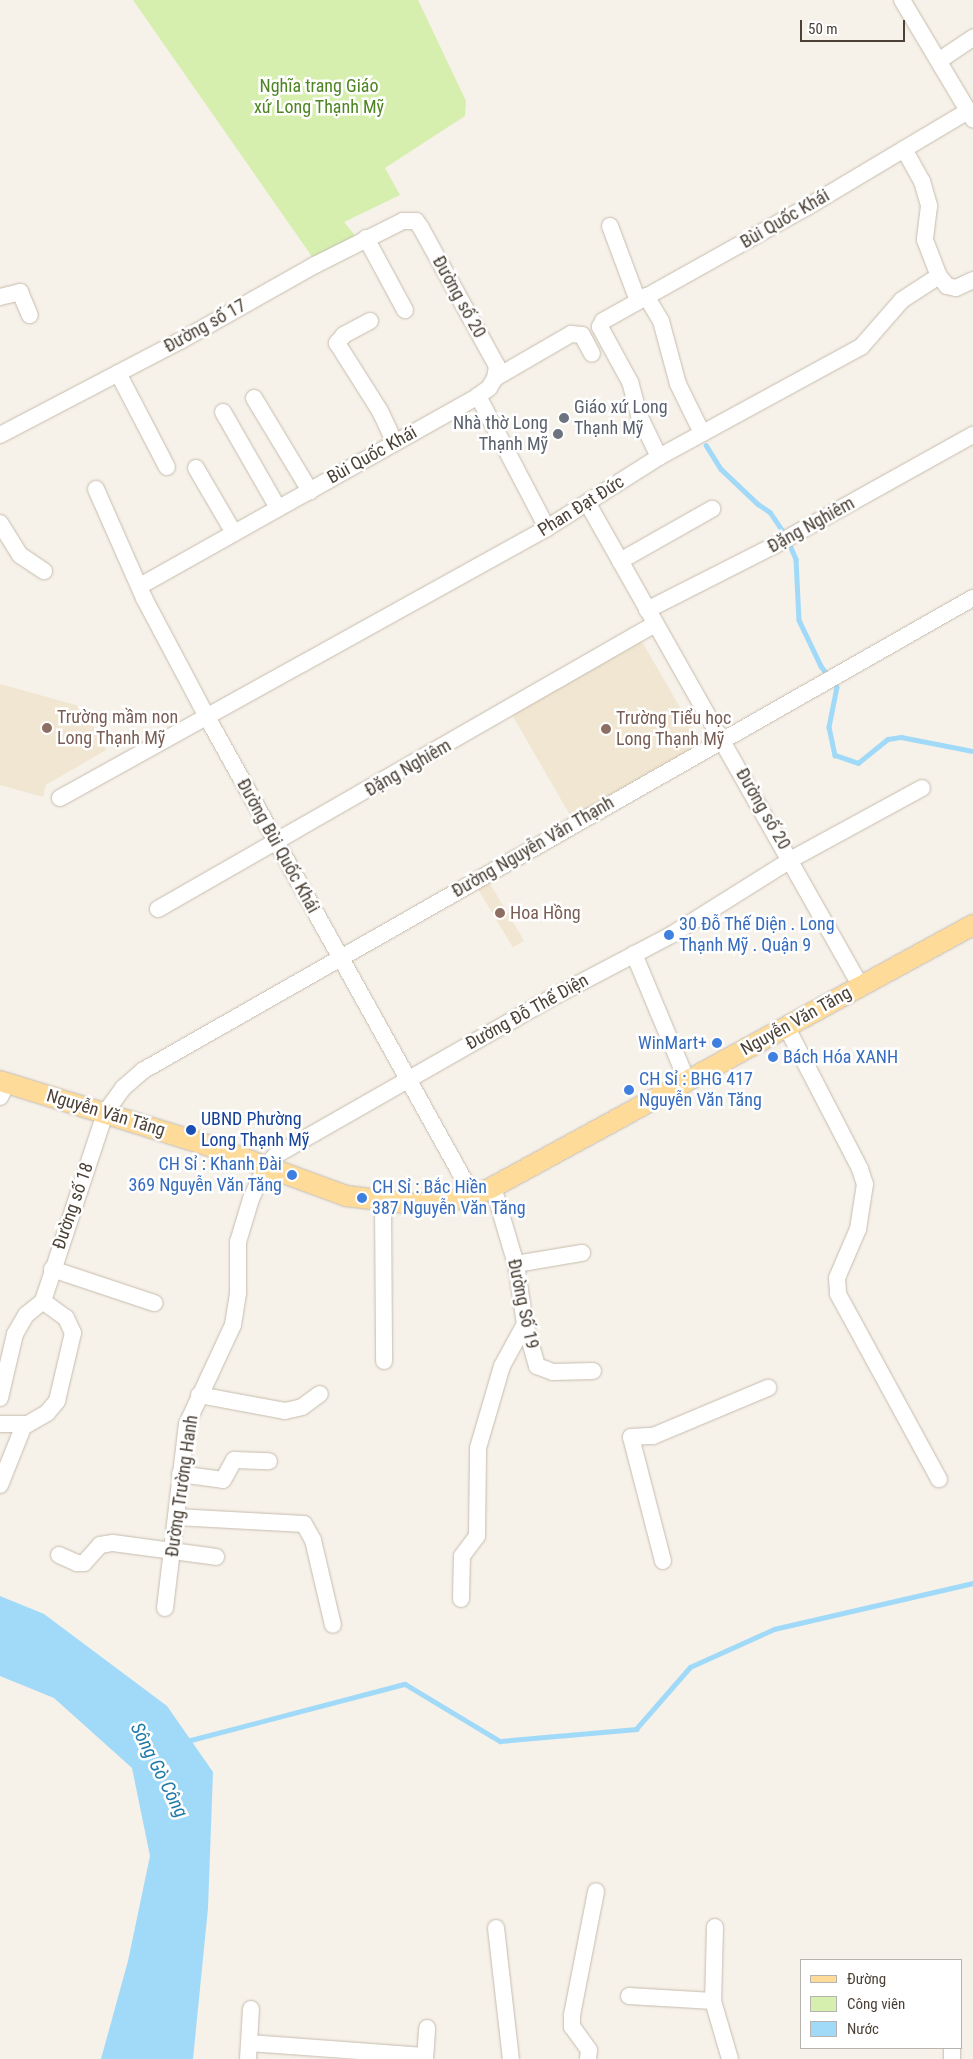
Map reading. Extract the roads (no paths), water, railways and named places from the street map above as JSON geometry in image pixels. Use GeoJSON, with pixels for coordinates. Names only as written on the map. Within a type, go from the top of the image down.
{"type":"FeatureCollection","features":[{"type":"Feature","properties":{"kind":"main road","name":"Nguyễn Văn Tăng"},"geometry":{"type":"LineString","coordinates":[[2,1087],[105,1113],[207,1145],[265,1168],[346,1196],[383,1202],[412,1204],[473,1196],[687,1082],[860,985],[973,925]]}},
{"type":"Feature","properties":{"kind":"street"},"geometry":{"type":"LineString","coordinates":[[902,0],[940,60],[970,115]]}},
{"type":"Feature","properties":{"kind":"street"},"geometry":{"type":"LineString","coordinates":[[940,60],[973,38]]}},
{"type":"Feature","properties":{"kind":"street","name":"Bùi Quốc Khái"},"geometry":{"type":"LineString","coordinates":[[659,458],[639,415],[630,382],[600,324],[642,298],[904,149],[970,115]]}},
{"type":"Feature","properties":{"kind":"street"},"geometry":{"type":"LineString","coordinates":[[904,149],[922,181],[929,206],[925,240],[939,276],[947,286],[956,288],[973,280]]}},
{"type":"Feature","properties":{"kind":"street","name":"Đường số 17"},"geometry":{"type":"LineString","coordinates":[[0,435],[366,238],[412,220]]}},
{"type":"Feature","properties":{"kind":"street","name":"Đường số 20"},"geometry":{"type":"LineString","coordinates":[[412,220],[421,228],[497,366],[495,378]]}},
{"type":"Feature","properties":{"kind":"street"},"geometry":{"type":"LineString","coordinates":[[610,226],[642,298],[662,321],[678,384],[703,432]]}},
{"type":"Feature","properties":{"kind":"street"},"geometry":{"type":"LineString","coordinates":[[366,238],[405,310]]}},
{"type":"Feature","properties":{"kind":"street","name":"Phan Đạt Đức"},"geometry":{"type":"LineString","coordinates":[[60,798],[547,528],[703,432],[861,347],[902,300],[939,276]]}},
{"type":"Feature","properties":{"kind":"street"},"geometry":{"type":"LineString","coordinates":[[0,297],[20,292],[30,315]]}},
{"type":"Feature","properties":{"kind":"street"},"geometry":{"type":"LineString","coordinates":[[370,321],[344,335],[337,343],[380,411],[395,443]]}},
{"type":"Feature","properties":{"kind":"street","name":"Bùi Quốc Khái"},"geometry":{"type":"LineString","coordinates":[[140,586],[478,396],[489,388],[495,378],[578,332],[592,354]]}},
{"type":"Feature","properties":{"kind":"street"},"geometry":{"type":"LineString","coordinates":[[118,373],[167,467]]}},
{"type":"Feature","properties":{"kind":"street"},"geometry":{"type":"LineString","coordinates":[[478,396],[547,528]]}},
{"type":"Feature","properties":{"kind":"street"},"geometry":{"type":"LineString","coordinates":[[254,398],[310,491]]}},
{"type":"Feature","properties":{"kind":"street"},"geometry":{"type":"LineString","coordinates":[[223,412],[278,508]]}},
{"type":"Feature","properties":{"kind":"street","name":"Đặng Nghiêm"},"geometry":{"type":"LineString","coordinates":[[647,610],[797,534],[973,435]]}},
{"type":"Feature","properties":{"kind":"street"},"geometry":{"type":"LineString","coordinates":[[196,468],[234,533]]}},
{"type":"Feature","properties":{"kind":"street","name":"Đường Bùi Quốc Khái"},"geometry":{"type":"LineString","coordinates":[[96,489],[140,586],[207,717],[339,958],[473,1196]]}},
{"type":"Feature","properties":{"kind":"street","name":"Đường số 20"},"geometry":{"type":"LineString","coordinates":[[588,504],[647,610],[792,859],[860,985]]}},
{"type":"Feature","properties":{"kind":"street"},"geometry":{"type":"LineString","coordinates":[[620,561],[712,510]]}},
{"type":"Feature","properties":{"kind":"street"},"geometry":{"type":"LineString","coordinates":[[0,523],[20,555],[44,571]]}},
{"type":"Feature","properties":{"kind":"street","name":"Đường Nguyễn Văn Thạnh"},"geometry":{"type":"LineString","coordinates":[[105,1113],[123,1088],[144,1070],[723,738],[840,675],[973,598]]}},
{"type":"Feature","properties":{"kind":"street","name":"Đặng Nghiêm"},"geometry":{"type":"LineString","coordinates":[[158,909],[276,844],[656,624]]}},
{"type":"Feature","properties":{"kind":"street","name":"Đường Đỗ Thế Diện"},"geometry":{"type":"LineString","coordinates":[[265,1168],[290,1145],[671,934],[792,859],[922,788]]}},
{"type":"Feature","properties":{"kind":"street"},"geometry":{"type":"LineString","coordinates":[[634,954],[687,1082]]}},
{"type":"Feature","properties":{"kind":"street"},"geometry":{"type":"LineString","coordinates":[[786,1026],[860,1169],[865,1184],[858,1229],[837,1278],[838,1294],[939,1479]]}},
{"type":"Feature","properties":{"kind":"street","name":"Đường số 18"},"geometry":{"type":"LineString","coordinates":[[43,1300],[105,1113]]}},
{"type":"Feature","properties":{"kind":"street","name":"Đường Trường Hanh"},"geometry":{"type":"LineString","coordinates":[[166,1608],[180,1474],[188,1424],[199,1395],[224,1349],[233,1324],[238,1292],[238,1242],[265,1168]]}},
{"type":"Feature","properties":{"kind":"street","name":"Đường Số 19"},"geometry":{"type":"LineString","coordinates":[[493,1187],[516,1264],[525,1324],[537,1366],[553,1372],[593,1371]]}},
{"type":"Feature","properties":{"kind":"street"},"geometry":{"type":"LineString","coordinates":[[383,1202],[384,1362]]}},
{"type":"Feature","properties":{"kind":"street"},"geometry":{"type":"LineString","coordinates":[[516,1264],[582,1254]]}},
{"type":"Feature","properties":{"kind":"street"},"geometry":{"type":"LineString","coordinates":[[52,1269],[154,1303]]}},
{"type":"Feature","properties":{"kind":"street"},"geometry":{"type":"LineString","coordinates":[[0,1398],[6,1346],[26,1315],[43,1300],[66,1318],[73,1333],[58,1401],[47,1413],[24,1425],[0,1424]]}},
{"type":"Feature","properties":{"kind":"street"},"geometry":{"type":"LineString","coordinates":[[461,1599],[462,1556],[477,1536],[478,1448],[502,1366],[525,1324]]}},
{"type":"Feature","properties":{"kind":"street"},"geometry":{"type":"LineString","coordinates":[[663,1561],[631,1437],[654,1436],[768,1388]]}},
{"type":"Feature","properties":{"kind":"street"},"geometry":{"type":"LineString","coordinates":[[199,1395],[285,1411],[302,1407],[320,1394]]}},
{"type":"Feature","properties":{"kind":"street"},"geometry":{"type":"LineString","coordinates":[[0,1485],[24,1425]]}},
{"type":"Feature","properties":{"kind":"street"},"geometry":{"type":"LineString","coordinates":[[180,1474],[223,1480],[234,1460],[269,1461]]}},
{"type":"Feature","properties":{"kind":"street"},"geometry":{"type":"LineString","coordinates":[[176,1517],[304,1524],[313,1540],[333,1625]]}},
{"type":"Feature","properties":{"kind":"street"},"geometry":{"type":"LineString","coordinates":[[59,1555],[77,1563],[84,1563],[100,1545],[112,1543],[216,1557]]}},
{"type":"Feature","properties":{"kind":"street"},"geometry":{"type":"LineString","coordinates":[[588,2059],[589,2050],[572,2027],[572,2015],[596,1892]]}},
{"type":"Feature","properties":{"kind":"street"},"geometry":{"type":"LineString","coordinates":[[715,1927],[713,2001],[730,2059]]}},
{"type":"Feature","properties":{"kind":"street"},"geometry":{"type":"LineString","coordinates":[[496,1928],[511,2059]]}},
{"type":"Feature","properties":{"kind":"street"},"geometry":{"type":"LineString","coordinates":[[629,1996],[713,2001]]}},
{"type":"Feature","properties":{"kind":"street"},"geometry":{"type":"LineString","coordinates":[[251,2009],[248,2051],[425,2058],[427,2028]]}},
{"type":"Feature","properties":{"kind":"water","name":"Sông Gò Công"},"geometry":{"type":"Polygon","coordinates":[[[0,1596],[44,1614],[167,1706],[213,1772],[208,1908],[193,2059],[101,2059],[128,1961],[150,1856],[132,1768],[54,1698],[0,1676],[0,1596]]]}},
{"type":"Feature","properties":{"kind":"waterway"},"geometry":{"type":"LineString","coordinates":[[706,445],[721,469],[758,504],[770,512],[785,534]]}},
{"type":"Feature","properties":{"kind":"waterway"},"geometry":{"type":"LineString","coordinates":[[788,541],[796,559],[799,620],[821,666],[837,687],[829,727],[835,755],[858,763],[888,739],[901,737],[973,751]]}},
{"type":"Feature","properties":{"kind":"waterway"},"geometry":{"type":"LineString","coordinates":[[187,1741],[405,1684],[500,1741],[636,1729],[690,1667],[774,1629],[973,1583]]}},
{"type":"Feature","properties":{"kind":"place","name":"Giáo xứ Long Thạnh Mỹ"},"geometry":{"type":"Point","coordinates":[564,418]}},
{"type":"Feature","properties":{"kind":"place","name":"Nhà thờ Long Thạnh Mỹ"},"geometry":{"type":"Point","coordinates":[558,434]}},
{"type":"Feature","properties":{"kind":"place","name":"Trường mầm non Long Thạnh Mỹ"},"geometry":{"type":"Point","coordinates":[47,728]}},
{"type":"Feature","properties":{"kind":"place","name":"Trường Tiểu học Long Thạnh Mỹ"},"geometry":{"type":"Point","coordinates":[606,729]}},
{"type":"Feature","properties":{"kind":"place","name":"Hoa Hồng"},"geometry":{"type":"Point","coordinates":[500,913]}},
{"type":"Feature","properties":{"kind":"place","name":"30 Đỗ Thế Diện . Long Thạnh Mỹ . Quận 9"},"geometry":{"type":"Point","coordinates":[669,935]}},
{"type":"Feature","properties":{"kind":"place","name":"WinMart+"},"geometry":{"type":"Point","coordinates":[717,1043]}},
{"type":"Feature","properties":{"kind":"place","name":"Bách Hóa XANH"},"geometry":{"type":"Point","coordinates":[773,1057]}},
{"type":"Feature","properties":{"kind":"place","name":"CH Sỉ : BHG 417 Nguyễn Văn Tăng"},"geometry":{"type":"Point","coordinates":[629,1090]}},
{"type":"Feature","properties":{"kind":"place","name":"UBND Phường Long Thạnh Mỹ"},"geometry":{"type":"Point","coordinates":[191,1130]}},
{"type":"Feature","properties":{"kind":"place","name":"CH Sỉ : Khanh Đài 369 Nguyễn Văn Tăng"},"geometry":{"type":"Point","coordinates":[292,1175]}},
{"type":"Feature","properties":{"kind":"place","name":"CH Sỉ : Bắc Hiền 387 Nguyễn Văn Tăng"},"geometry":{"type":"Point","coordinates":[362,1198]}},
{"type":"Feature","properties":{"kind":"park label","name":"Nghĩa trang Giáo xứ Long Thạnh Mỹ"},"geometry":{"type":"Point","coordinates":[319,97]}}]}
